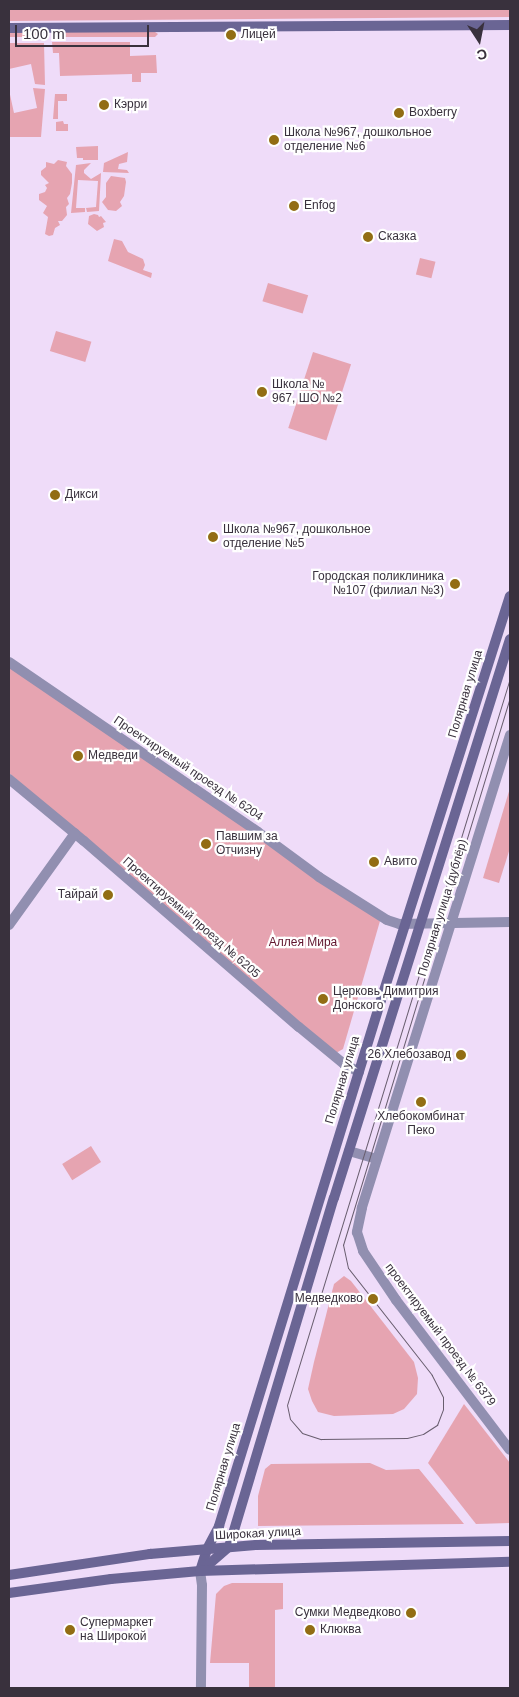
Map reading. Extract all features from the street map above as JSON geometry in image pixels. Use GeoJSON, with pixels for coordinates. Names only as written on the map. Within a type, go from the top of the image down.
{"type":"FeatureCollection","features":[{"type":"Feature","properties":{"kind":"main road"},"geometry":{"type":"LineString","coordinates":[[9,28],[510,25]]}},
{"type":"Feature","properties":{"kind":"main road","name":"Полярная улица"},"geometry":{"type":"LineString","coordinates":[[200,1571],[207,1549],[219,1526],[405,924],[510,596]]}},
{"type":"Feature","properties":{"kind":"main road","name":"Полярная улица"},"geometry":{"type":"LineString","coordinates":[[229,1548],[350,1151],[510,639]]}},
{"type":"Feature","properties":{"kind":"main road","name":"Широкая улица"},"geometry":{"type":"LineString","coordinates":[[9,1575],[150,1554],[256,1545],[510,1541]]}},
{"type":"Feature","properties":{"kind":"main road"},"geometry":{"type":"LineString","coordinates":[[200,1571],[229,1548]]}},
{"type":"Feature","properties":{"kind":"main road"},"geometry":{"type":"LineString","coordinates":[[9,1593],[111,1578],[200,1571],[510,1562]]}},
{"type":"Feature","properties":{"kind":"street","name":"Проектируемый проезд № 6204"},"geometry":{"type":"LineString","coordinates":[[9,662],[258,832],[319,877],[387,920],[405,924]]}},
{"type":"Feature","properties":{"kind":"street","name":"Полярная улица (дублёр)"},"geometry":{"type":"LineString","coordinates":[[357,1232],[377,1159],[510,735]]}},
{"type":"Feature","properties":{"kind":"street","name":"Проектируемый проезд № 6205"},"geometry":{"type":"LineString","coordinates":[[9,779],[299,1027],[344,1064],[359,1072]]}},
{"type":"Feature","properties":{"kind":"street"},"geometry":{"type":"LineString","coordinates":[[9,925],[74,833]]}},
{"type":"Feature","properties":{"kind":"street"},"geometry":{"type":"LineString","coordinates":[[405,924],[510,922]]}},
{"type":"Feature","properties":{"kind":"street"},"geometry":{"type":"LineString","coordinates":[[350,1151],[377,1159]]}},
{"type":"Feature","properties":{"kind":"street","name":"проектируемый проезд № 6379"},"geometry":{"type":"LineString","coordinates":[[357,1232],[363,1251],[396,1300],[510,1450]]}},
{"type":"Feature","properties":{"kind":"street","name":"Полярная улица"},"geometry":{"type":"LineString","coordinates":[[200,1571],[201,1688]]}},
{"type":"Feature","properties":{"kind":"green space"},"geometry":{"type":"Polygon","coordinates":[[[9,9],[510,9],[510,17],[9,21],[9,9]]]}},
{"type":"Feature","properties":{"kind":"green space"},"geometry":{"type":"Polygon","coordinates":[[[58,32],[155,32],[158,34],[155,37],[52,37],[58,32]]]}},
{"type":"Feature","properties":{"kind":"green space"},"geometry":{"type":"Polygon","coordinates":[[[9,33],[39,33],[46,37],[9,37],[9,33]]]}},
{"type":"Feature","properties":{"kind":"green space"},"geometry":{"type":"Polygon","coordinates":[[[52,42],[130,42],[130,56],[156,55],[157,73],[141,73],[141,82],[132,82],[132,74],[60,76],[59,53],[53,53],[52,42]]]}},
{"type":"Feature","properties":{"kind":"green space"},"geometry":{"type":"Polygon","coordinates":[[[9,43],[44,43],[45,85],[35,84],[31,64],[9,69],[9,43]]]}},
{"type":"Feature","properties":{"kind":"green space"},"geometry":{"type":"Polygon","coordinates":[[[33,88],[45,89],[41,137],[9,137],[9,90],[14,113],[37,108],[33,88]]]}},
{"type":"Feature","properties":{"kind":"green space"},"geometry":{"type":"Polygon","coordinates":[[[55,94],[67,94],[67,101],[58,101],[58,119],[53,119],[55,94]]]}},
{"type":"Feature","properties":{"kind":"green space"},"geometry":{"type":"Polygon","coordinates":[[[63,121],[64,124],[68,124],[68,131],[56,131],[56,122],[63,121]]]}},
{"type":"Feature","properties":{"kind":"green space"},"geometry":{"type":"Polygon","coordinates":[[[98,146],[98,160],[77,158],[76,147],[98,146]]]}},
{"type":"Feature","properties":{"kind":"green space"},"geometry":{"type":"Polygon","coordinates":[[[128,152],[127,162],[119,164],[118,169],[127,170],[129,173],[103,172],[104,163],[128,152]]]}},
{"type":"Feature","properties":{"kind":"green space"},"geometry":{"type":"Polygon","coordinates":[[[58,160],[67,162],[66,166],[72,174],[72,183],[70,194],[67,198],[69,204],[66,207],[67,215],[62,221],[58,221],[60,225],[55,228],[53,235],[49,236],[45,234],[48,217],[43,213],[47,206],[39,200],[39,194],[45,192],[47,188],[45,185],[49,183],[41,175],[41,171],[46,167],[46,162],[54,164],[58,160]]]}},
{"type":"Feature","properties":{"kind":"green space"},"geometry":{"type":"Polygon","coordinates":[[[91,163],[84,170],[84,173],[91,179],[101,173],[99,211],[87,212],[86,208],[96,207],[98,181],[78,180],[76,208],[85,208],[85,212],[71,213],[76,165],[91,163]]]}},
{"type":"Feature","properties":{"kind":"green space"},"geometry":{"type":"Polygon","coordinates":[[[111,176],[125,178],[126,182],[124,196],[120,202],[122,206],[116,211],[108,210],[102,202],[106,197],[106,183],[111,176]]]}},
{"type":"Feature","properties":{"kind":"green space"},"geometry":{"type":"Polygon","coordinates":[[[94,214],[99,217],[101,216],[106,222],[103,223],[104,227],[97,231],[88,224],[89,216],[94,214]]]}},
{"type":"Feature","properties":{"kind":"green space"},"geometry":{"type":"Polygon","coordinates":[[[114,239],[122,241],[128,252],[143,259],[145,265],[143,270],[152,273],[151,278],[108,261],[114,239]]]}},
{"type":"Feature","properties":{"kind":"green space"},"geometry":{"type":"Polygon","coordinates":[[[420,258],[436,262],[431,278],[416,274],[420,258]]]}},
{"type":"Feature","properties":{"kind":"green space"},"geometry":{"type":"Polygon","coordinates":[[[268,283],[308,295],[303,313],[262,301],[268,283]]]}},
{"type":"Feature","properties":{"kind":"green space"},"geometry":{"type":"Polygon","coordinates":[[[56,331],[91,342],[85,362],[50,351],[56,331]]]}},
{"type":"Feature","properties":{"kind":"green space"},"geometry":{"type":"Polygon","coordinates":[[[313,352],[351,364],[326,440],[288,428],[313,352]]]}},
{"type":"Feature","properties":{"kind":"green space","name":"Аллея Мира"},"geometry":{"type":"Polygon","coordinates":[[[9,665],[380,921],[343,1049],[336,1053],[331,1049],[9,773],[9,665]]]}},
{"type":"Feature","properties":{"kind":"green space"},"geometry":{"type":"Polygon","coordinates":[[[510,788],[510,848],[499,883],[483,878],[510,788]]]}},
{"type":"Feature","properties":{"kind":"green space"},"geometry":{"type":"Polygon","coordinates":[[[91,1146],[101,1162],[72,1180],[62,1164],[91,1146]]]}},
{"type":"Feature","properties":{"kind":"green space"},"geometry":{"type":"Polygon","coordinates":[[[344,1276],[351,1281],[414,1362],[418,1378],[417,1394],[404,1409],[393,1414],[334,1416],[318,1412],[312,1401],[308,1389],[314,1362],[334,1284],[344,1276]]]}},
{"type":"Feature","properties":{"kind":"green space"},"geometry":{"type":"Polygon","coordinates":[[[464,1404],[510,1463],[510,1523],[476,1524],[428,1463],[464,1404]]]}},
{"type":"Feature","properties":{"kind":"green space"},"geometry":{"type":"Polygon","coordinates":[[[370,1463],[386,1470],[419,1469],[464,1524],[258,1526],[258,1496],[265,1469],[271,1464],[370,1463]]]}},
{"type":"Feature","properties":{"kind":"green space"},"geometry":{"type":"Polygon","coordinates":[[[232,1583],[283,1583],[283,1609],[275,1610],[275,1688],[249,1688],[249,1663],[210,1663],[216,1594],[224,1586],[232,1583]]]}},
{"type":"Feature","properties":{"kind":"tram line"},"geometry":{"type":"LineString","coordinates":[[510,678],[287,1405],[290,1419],[302,1433],[321,1439],[407,1438],[423,1434],[437,1425],[443,1409],[443,1397],[432,1375],[348,1268],[343,1245],[510,697]]}},
{"type":"Feature","properties":{"kind":"place","name":"Лицей"},"geometry":{"type":"Point","coordinates":[231,35]}},
{"type":"Feature","properties":{"kind":"place","name":"Кэрри"},"geometry":{"type":"Point","coordinates":[104,105]}},
{"type":"Feature","properties":{"kind":"place","name":"Boxberry"},"geometry":{"type":"Point","coordinates":[399,113]}},
{"type":"Feature","properties":{"kind":"place","name":"Школа №967, дошкольное отделение №6"},"geometry":{"type":"Point","coordinates":[274,140]}},
{"type":"Feature","properties":{"kind":"place","name":"Enfog"},"geometry":{"type":"Point","coordinates":[294,206]}},
{"type":"Feature","properties":{"kind":"place","name":"Сказка"},"geometry":{"type":"Point","coordinates":[368,237]}},
{"type":"Feature","properties":{"kind":"place","name":"Школа № 967, ШО №2"},"geometry":{"type":"Point","coordinates":[262,392]}},
{"type":"Feature","properties":{"kind":"place","name":"Дикси"},"geometry":{"type":"Point","coordinates":[55,495]}},
{"type":"Feature","properties":{"kind":"place","name":"Школа №967, дошкольное отделение №5"},"geometry":{"type":"Point","coordinates":[213,537]}},
{"type":"Feature","properties":{"kind":"place","name":"Городская поликлиника №107 (филиал №3)"},"geometry":{"type":"Point","coordinates":[455,584]}},
{"type":"Feature","properties":{"kind":"place","name":"Медведи"},"geometry":{"type":"Point","coordinates":[78,756]}},
{"type":"Feature","properties":{"kind":"place","name":"Павшим за Отчизну"},"geometry":{"type":"Point","coordinates":[206,844]}},
{"type":"Feature","properties":{"kind":"place","name":"Авито"},"geometry":{"type":"Point","coordinates":[374,862]}},
{"type":"Feature","properties":{"kind":"place","name":"Тайрай"},"geometry":{"type":"Point","coordinates":[108,895]}},
{"type":"Feature","properties":{"kind":"place","name":"Церковь Димитрия Донского"},"geometry":{"type":"Point","coordinates":[323,999]}},
{"type":"Feature","properties":{"kind":"place","name":"26 Хлебозавод"},"geometry":{"type":"Point","coordinates":[461,1055]}},
{"type":"Feature","properties":{"kind":"place","name":"Хлебокомбинат Пеко"},"geometry":{"type":"Point","coordinates":[421,1102]}},
{"type":"Feature","properties":{"kind":"place","name":"Медведково"},"geometry":{"type":"Point","coordinates":[373,1299]}},
{"type":"Feature","properties":{"kind":"place","name":"Сумки Медведково"},"geometry":{"type":"Point","coordinates":[411,1613]}},
{"type":"Feature","properties":{"kind":"place","name":"Супермаркет на Широкой"},"geometry":{"type":"Point","coordinates":[70,1630]}},
{"type":"Feature","properties":{"kind":"place","name":"Клюква"},"geometry":{"type":"Point","coordinates":[310,1630]}}]}
